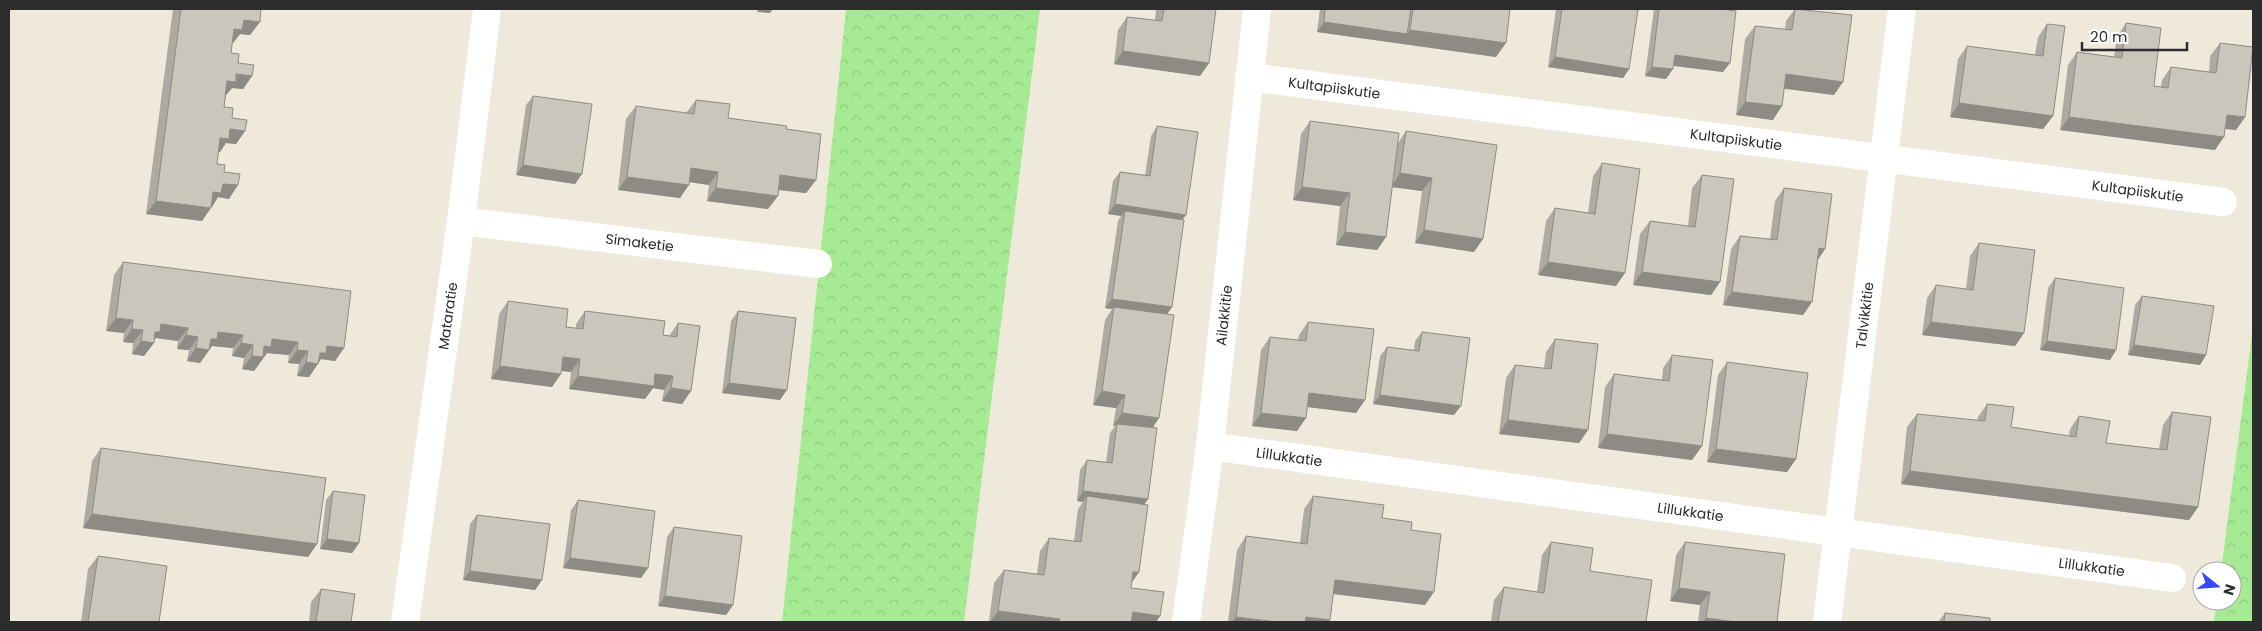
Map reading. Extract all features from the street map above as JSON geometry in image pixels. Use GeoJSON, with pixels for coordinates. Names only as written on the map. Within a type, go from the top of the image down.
{"type":"FeatureCollection","features":[{"type":"Feature","properties":{"kind":"street","name":"Mataratie"},"geometry":{"type":"LineString","coordinates":[[405,622],[461,221],[487,9]]}},
{"type":"Feature","properties":{"kind":"street","name":"Ailakkitie"},"geometry":{"type":"LineString","coordinates":[[1186,622],[1210,446],[1249,77],[1258,9]]}},
{"type":"Feature","properties":{"kind":"street","name":"Talvikkitie"},"geometry":{"type":"LineString","coordinates":[[1827,622],[1902,9]]}},
{"type":"Feature","properties":{"kind":"street","name":"Kultapiiskutie"},"geometry":{"type":"LineString","coordinates":[[1249,77],[2223,202]]}},
{"type":"Feature","properties":{"kind":"street","name":"Simaketie"},"geometry":{"type":"LineString","coordinates":[[461,221],[818,264]]}},
{"type":"Feature","properties":{"kind":"street","name":"Lillukkatie"},"geometry":{"type":"LineString","coordinates":[[1210,446],[2172,578]]}},
{"type":"Feature","properties":{"kind":"green space"},"geometry":{"type":"Polygon","coordinates":[[[846,9],[1040,9],[964,622],[782,622],[846,9]]]}},
{"type":"Feature","properties":{"kind":"green space"},"geometry":{"type":"Polygon","coordinates":[[[2253,327],[2253,622],[2214,622],[2216,611],[2242,611],[2242,561],[2222,561],[2253,327]]]}},
{"type":"Feature","properties":{"kind":"building"},"geometry":{"type":"Polygon","coordinates":[[[181,9],[261,9],[260,22],[244,20],[242,30],[234,29],[231,53],[239,54],[238,63],[254,65],[252,76],[236,74],[236,82],[227,81],[224,107],[233,108],[232,118],[247,120],[245,131],[230,129],[229,139],[220,138],[217,164],[225,165],[224,172],[240,174],[238,185],[223,184],[221,193],[213,192],[211,208],[156,201],[181,9]]]}},
{"type":"Feature","properties":{"kind":"building"},"geometry":{"type":"Polygon","coordinates":[[[1164,9],[1216,9],[1209,63],[1123,51],[1127,17],[1162,21],[1164,9]]]}},
{"type":"Feature","properties":{"kind":"building"},"geometry":{"type":"Polygon","coordinates":[[[1325,9],[1411,9],[1407,34],[1324,22],[1325,9]]]}},
{"type":"Feature","properties":{"kind":"building"},"geometry":{"type":"Polygon","coordinates":[[[1413,9],[1510,9],[1506,43],[1410,30],[1413,9]]]}},
{"type":"Feature","properties":{"kind":"building"},"geometry":{"type":"Polygon","coordinates":[[[1562,9],[1638,10],[1629,69],[1555,57],[1562,9]]]}},
{"type":"Feature","properties":{"kind":"building"},"geometry":{"type":"Polygon","coordinates":[[[1659,9],[1722,9],[1736,11],[1730,63],[1675,55],[1673,69],[1652,67],[1659,9]]]}},
{"type":"Feature","properties":{"kind":"building"},"geometry":{"type":"Polygon","coordinates":[[[1795,9],[1852,15],[1843,82],[1786,74],[1782,106],[1745,102],[1755,26],[1792,30],[1795,9]]]}},
{"type":"Feature","properties":{"kind":"building"},"geometry":{"type":"Polygon","coordinates":[[[2126,23],[2161,28],[2154,86],[2168,88],[2171,67],[2216,73],[2220,43],[2253,47],[2245,117],[2227,115],[2224,137],[2069,117],[2077,52],[2122,58],[2126,23]]]}},
{"type":"Feature","properties":{"kind":"building"},"geometry":{"type":"Polygon","coordinates":[[[2047,24],[2065,26],[2053,116],[1959,103],[1967,46],[2043,56],[2047,24]]]}},
{"type":"Feature","properties":{"kind":"building"},"geometry":{"type":"Polygon","coordinates":[[[533,96],[592,104],[582,174],[523,165],[533,96]]]}},
{"type":"Feature","properties":{"kind":"building"},"geometry":{"type":"Polygon","coordinates":[[[696,100],[730,104],[728,118],[787,126],[786,129],[821,134],[816,180],[780,175],[778,196],[716,188],[718,172],[691,168],[689,185],[627,177],[636,106],[694,114],[696,100]]]}},
{"type":"Feature","properties":{"kind":"building"},"geometry":{"type":"Polygon","coordinates":[[[1310,121],[1399,133],[1386,237],[1345,232],[1350,193],[1302,187],[1310,121]]]}},
{"type":"Feature","properties":{"kind":"building"},"geometry":{"type":"Polygon","coordinates":[[[1157,126],[1198,132],[1186,215],[1115,204],[1120,172],[1150,176],[1157,126]]]}},
{"type":"Feature","properties":{"kind":"building"},"geometry":{"type":"Polygon","coordinates":[[[1406,131],[1497,145],[1483,239],[1424,230],[1432,178],[1400,173],[1406,131]]]}},
{"type":"Feature","properties":{"kind":"building"},"geometry":{"type":"Polygon","coordinates":[[[1602,163],[1640,169],[1625,273],[1548,262],[1555,208],[1595,214],[1602,163]]]}},
{"type":"Feature","properties":{"kind":"building"},"geometry":{"type":"Polygon","coordinates":[[[1702,175],[1734,179],[1720,282],[1642,272],[1650,221],[1695,227],[1702,175]]]}},
{"type":"Feature","properties":{"kind":"building"},"geometry":{"type":"Polygon","coordinates":[[[1784,188],[1832,194],[1825,249],[1819,248],[1812,302],[1732,292],[1740,236],[1777,240],[1784,188]]]}},
{"type":"Feature","properties":{"kind":"building"},"geometry":{"type":"Polygon","coordinates":[[[1125,211],[1184,220],[1172,307],[1112,299],[1125,211]]]}},
{"type":"Feature","properties":{"kind":"building"},"geometry":{"type":"Polygon","coordinates":[[[1979,243],[2035,250],[2024,333],[1931,322],[1936,285],[1973,290],[1979,243]]]}},
{"type":"Feature","properties":{"kind":"building"},"geometry":{"type":"Polygon","coordinates":[[[123,262],[351,291],[344,348],[327,346],[326,353],[320,353],[318,364],[306,362],[308,351],[297,350],[298,342],[272,339],[271,347],[264,346],[263,357],[252,356],[253,345],[241,343],[243,335],[218,332],[217,339],[211,339],[209,350],[196,348],[198,337],[186,335],[188,328],[161,324],[160,332],[155,332],[154,343],[141,341],[143,330],[132,329],[133,320],[116,318],[123,262]]]}},
{"type":"Feature","properties":{"kind":"building"},"geometry":{"type":"Polygon","coordinates":[[[2055,278],[2124,288],[2116,350],[2047,341],[2055,278]]]}},
{"type":"Feature","properties":{"kind":"building"},"geometry":{"type":"Polygon","coordinates":[[[2142,296],[2214,306],[2206,355],[2134,345],[2142,296]]]}},
{"type":"Feature","properties":{"kind":"building"},"geometry":{"type":"Polygon","coordinates":[[[508,301],[568,309],[566,327],[583,329],[585,311],[665,321],[663,335],[677,337],[678,323],[700,326],[691,391],[671,388],[673,376],[655,374],[654,386],[578,376],[580,359],[563,357],[561,374],[500,366],[508,301]]]}},
{"type":"Feature","properties":{"kind":"building"},"geometry":{"type":"Polygon","coordinates":[[[1114,307],[1174,315],[1159,418],[1122,413],[1125,395],[1102,391],[1114,307]]]}},
{"type":"Feature","properties":{"kind":"building"},"geometry":{"type":"Polygon","coordinates":[[[738,311],[796,318],[787,390],[729,383],[738,311]]]}},
{"type":"Feature","properties":{"kind":"building"},"geometry":{"type":"Polygon","coordinates":[[[1308,322],[1374,329],[1365,400],[1309,393],[1306,418],[1261,413],[1270,337],[1306,341],[1308,322]]]}},
{"type":"Feature","properties":{"kind":"building"},"geometry":{"type":"Polygon","coordinates":[[[1422,332],[1470,338],[1461,406],[1380,395],[1387,347],[1419,351],[1422,332]]]}},
{"type":"Feature","properties":{"kind":"building"},"geometry":{"type":"Polygon","coordinates":[[[1555,339],[1598,344],[1588,430],[1508,420],[1515,365],[1551,369],[1555,339]]]}},
{"type":"Feature","properties":{"kind":"building"},"geometry":{"type":"Polygon","coordinates":[[[1672,355],[1713,360],[1702,446],[1607,434],[1614,374],[1669,381],[1672,355]]]}},
{"type":"Feature","properties":{"kind":"building"},"geometry":{"type":"Polygon","coordinates":[[[1727,362],[1808,373],[1796,459],[1716,449],[1727,362]]]}},
{"type":"Feature","properties":{"kind":"building"},"geometry":{"type":"Polygon","coordinates":[[[1987,404],[2014,407],[2011,427],[2076,437],[2079,416],[2110,421],[2106,443],[2167,450],[2172,412],[2211,417],[2198,507],[1910,471],[1917,414],[1985,421],[1987,404]]]}},
{"type":"Feature","properties":{"kind":"building"},"geometry":{"type":"Polygon","coordinates":[[[1117,424],[1157,428],[1148,499],[1083,491],[1087,460],[1112,463],[1117,424]]]}},
{"type":"Feature","properties":{"kind":"building"},"geometry":{"type":"Polygon","coordinates":[[[101,448],[326,478],[317,544],[92,514],[101,448]]]}},
{"type":"Feature","properties":{"kind":"building"},"geometry":{"type":"Polygon","coordinates":[[[333,491],[365,495],[359,543],[327,539],[333,491]]]}},
{"type":"Feature","properties":{"kind":"building"},"geometry":{"type":"Polygon","coordinates":[[[1087,496],[1148,505],[1139,572],[1133,572],[1131,588],[1164,592],[1160,616],[1133,612],[1131,622],[1059,622],[1060,619],[998,611],[1004,570],[1044,575],[1049,538],[1081,542],[1087,496]]]}},
{"type":"Feature","properties":{"kind":"building"},"geometry":{"type":"Polygon","coordinates":[[[1313,496],[1384,505],[1382,518],[1412,522],[1411,530],[1441,534],[1434,592],[1335,580],[1330,620],[1306,617],[1305,622],[1277,622],[1236,617],[1246,536],[1307,544],[1313,496]]]}},
{"type":"Feature","properties":{"kind":"building"},"geometry":{"type":"Polygon","coordinates":[[[578,500],[655,511],[648,568],[570,558],[578,500]]]}},
{"type":"Feature","properties":{"kind":"building"},"geometry":{"type":"Polygon","coordinates":[[[477,515],[550,524],[542,580],[470,571],[477,515]]]}},
{"type":"Feature","properties":{"kind":"building"},"geometry":{"type":"Polygon","coordinates":[[[674,527],[742,536],[733,605],[665,596],[674,527]]]}},
{"type":"Feature","properties":{"kind":"building"},"geometry":{"type":"Polygon","coordinates":[[[1551,542],[1593,548],[1590,571],[1652,580],[1646,622],[1498,622],[1504,587],[1544,593],[1551,542]]]}},
{"type":"Feature","properties":{"kind":"building"},"geometry":{"type":"Polygon","coordinates":[[[1685,542],[1785,554],[1777,622],[1737,622],[1706,618],[1710,592],[1679,588],[1685,542]]]}},
{"type":"Feature","properties":{"kind":"building"},"geometry":{"type":"Polygon","coordinates":[[[98,556],[167,566],[159,622],[88,622],[98,556]]]}},
{"type":"Feature","properties":{"kind":"building"},"geometry":{"type":"Polygon","coordinates":[[[321,589],[355,594],[351,622],[316,622],[321,589]]]}},
{"type":"Feature","properties":{"kind":"building"},"geometry":{"type":"Polygon","coordinates":[[[1945,613],[1990,618],[1990,622],[1944,622],[1945,613]]]}}]}
